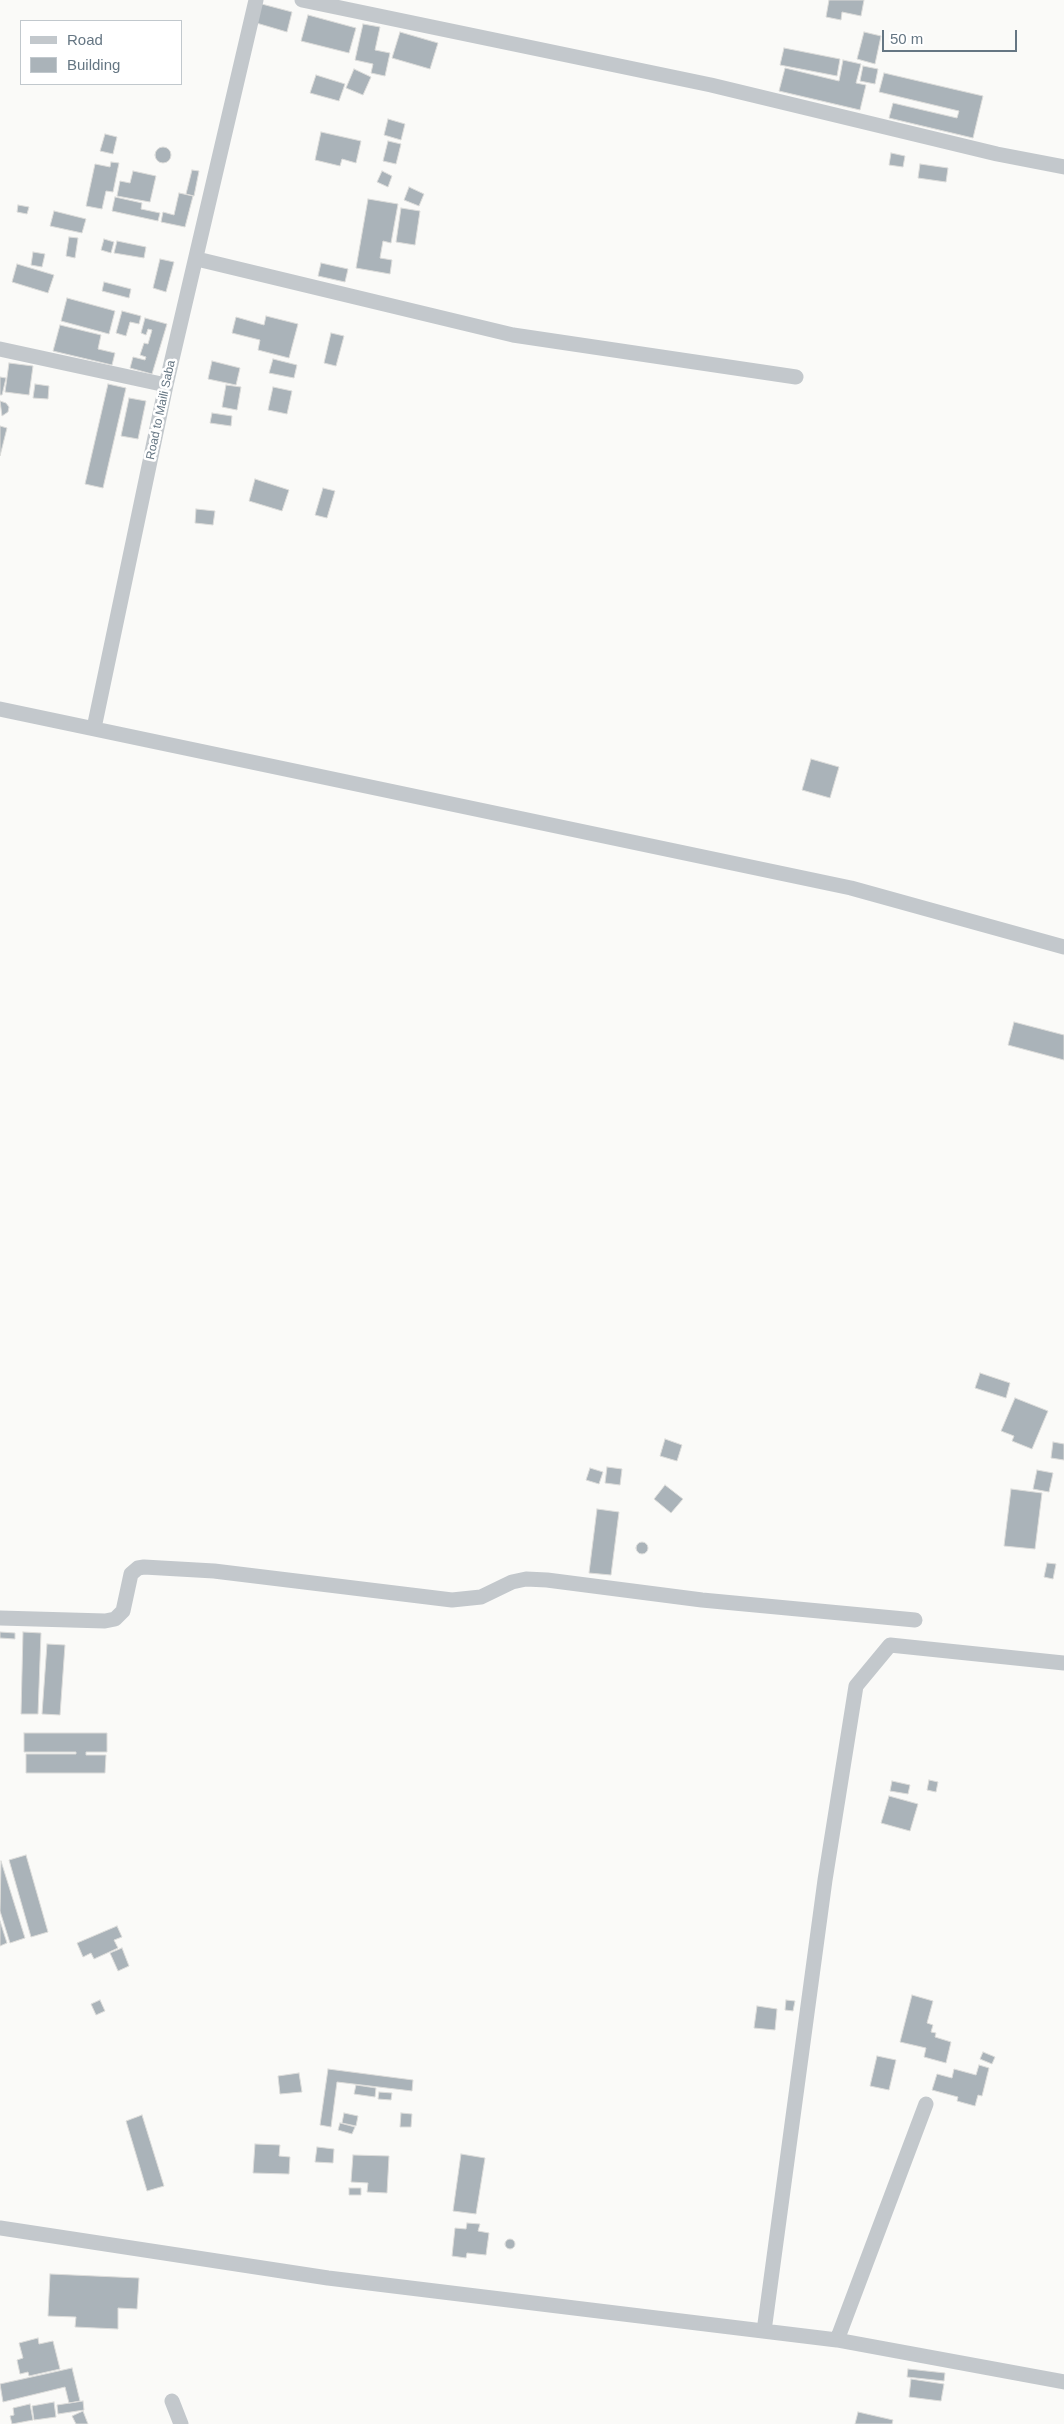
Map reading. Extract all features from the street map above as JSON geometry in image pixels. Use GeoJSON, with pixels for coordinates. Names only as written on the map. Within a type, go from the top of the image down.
{"type":"FeatureCollection","features":[{"type":"Feature","properties":{"kind":"street","name":"Road to Maili Saba"},"geometry":{"type":"LineString","coordinates":[[94,728],[166,385],[197,259],[256,0]]}},
{"type":"Feature","properties":{"kind":"street"},"geometry":{"type":"LineString","coordinates":[[302,0],[711,85],[997,154],[1064,167]]}},
{"type":"Feature","properties":{"kind":"street"},"geometry":{"type":"LineString","coordinates":[[197,259],[513,335],[796,377]]}},
{"type":"Feature","properties":{"kind":"street"},"geometry":{"type":"LineString","coordinates":[[0,349],[166,385]]}},
{"type":"Feature","properties":{"kind":"street"},"geometry":{"type":"LineString","coordinates":[[0,709],[851,888],[1064,947]]}},
{"type":"Feature","properties":{"kind":"street"},"geometry":{"type":"LineString","coordinates":[[0,1618],[105,1621],[115,1619],[123,1611],[131,1574],[138,1568],[144,1567],[214,1571],[452,1600],[481,1597],[512,1582],[547,1580],[702,1600],[915,1620]]}},
{"type":"Feature","properties":{"kind":"street"},"geometry":{"type":"LineString","coordinates":[[764,2331],[825,1880],[856,1686],[890,1646],[1064,1663]]}},
{"type":"Feature","properties":{"kind":"street"},"geometry":{"type":"LineString","coordinates":[[837,2340],[926,2104]]}},
{"type":"Feature","properties":{"kind":"street"},"geometry":{"type":"LineString","coordinates":[[0,2228],[328,2278],[837,2340],[1064,2382]]}},
{"type":"Feature","properties":{"kind":"street"},"geometry":{"type":"LineString","coordinates":[[172,2401],[181,2424]]}},
{"type":"Feature","properties":{"kind":"building"},"geometry":{"type":"Polygon","coordinates":[[[829,0],[864,0],[861,16],[842,12],[841,20],[826,17],[829,0]]]}},
{"type":"Feature","properties":{"kind":"building"},"geometry":{"type":"Polygon","coordinates":[[[258,3],[292,12],[287,32],[253,22],[258,3]]]}},
{"type":"Feature","properties":{"kind":"building"},"geometry":{"type":"Polygon","coordinates":[[[308,15],[356,28],[349,53],[301,41],[308,15]]]}},
{"type":"Feature","properties":{"kind":"building"},"geometry":{"type":"Polygon","coordinates":[[[363,24],[380,27],[375,50],[390,53],[385,76],[371,73],[373,64],[355,60],[363,24]]]}},
{"type":"Feature","properties":{"kind":"building"},"geometry":{"type":"Polygon","coordinates":[[[400,32],[438,43],[430,69],[392,58],[400,32]]]}},
{"type":"Feature","properties":{"kind":"building"},"geometry":{"type":"Polygon","coordinates":[[[864,32],[881,36],[875,64],[857,59],[864,32]]]}},
{"type":"Feature","properties":{"kind":"building"},"geometry":{"type":"Polygon","coordinates":[[[784,48],[840,59],[837,76],[780,65],[784,48]]]}},
{"type":"Feature","properties":{"kind":"building"},"geometry":{"type":"Polygon","coordinates":[[[843,60],[861,64],[856,83],[866,85],[860,110],[779,91],[785,68],[839,81],[843,60]]]}},
{"type":"Feature","properties":{"kind":"building"},"geometry":{"type":"Polygon","coordinates":[[[863,66],[878,69],[875,84],[860,81],[863,66]]]}},
{"type":"Feature","properties":{"kind":"building"},"geometry":{"type":"Polygon","coordinates":[[[354,69],[371,77],[363,95],[346,88],[354,69]]]}},
{"type":"Feature","properties":{"kind":"building"},"geometry":{"type":"Polygon","coordinates":[[[884,73],[983,96],[973,138],[889,118],[893,103],[957,118],[959,111],[879,92],[884,73]]]}},
{"type":"Feature","properties":{"kind":"building"},"geometry":{"type":"Polygon","coordinates":[[[316,75],[345,84],[339,101],[310,93],[316,75]]]}},
{"type":"Feature","properties":{"kind":"building"},"geometry":{"type":"Polygon","coordinates":[[[388,119],[405,124],[401,140],[384,135],[388,119]]]}},
{"type":"Feature","properties":{"kind":"building"},"geometry":{"type":"Polygon","coordinates":[[[321,132],[361,141],[356,163],[342,159],[340,166],[315,160],[321,132]]]}},
{"type":"Feature","properties":{"kind":"building"},"geometry":{"type":"Polygon","coordinates":[[[105,134],[117,137],[113,154],[100,151],[105,134]]]}},
{"type":"Feature","properties":{"kind":"building"},"geometry":{"type":"Polygon","coordinates":[[[388,141],[401,144],[396,164],[383,161],[388,141]]]}},
{"type":"Feature","properties":{"kind":"building"},"geometry":{"type":"Polygon","coordinates":[[[163,147],[169,149],[171,155],[169,161],[163,163],[157,161],[155,155],[157,149],[163,147]]]}},
{"type":"Feature","properties":{"kind":"building"},"geometry":{"type":"Polygon","coordinates":[[[891,153],[905,156],[903,167],[889,165],[891,153]]]}},
{"type":"Feature","properties":{"kind":"building"},"geometry":{"type":"Polygon","coordinates":[[[111,162],[119,163],[113,192],[106,191],[102,209],[86,206],[95,164],[110,167],[111,162]]]}},
{"type":"Feature","properties":{"kind":"building"},"geometry":{"type":"Polygon","coordinates":[[[920,164],[948,168],[946,182],[918,178],[920,164]]]}},
{"type":"Feature","properties":{"kind":"building"},"geometry":{"type":"Polygon","coordinates":[[[192,170],[199,171],[194,196],[186,194],[192,170]]]}},
{"type":"Feature","properties":{"kind":"building"},"geometry":{"type":"Polygon","coordinates":[[[133,171],[156,176],[150,202],[117,196],[120,181],[130,183],[133,171]]]}},
{"type":"Feature","properties":{"kind":"building"},"geometry":{"type":"Polygon","coordinates":[[[382,171],[392,176],[388,187],[377,182],[382,171]]]}},
{"type":"Feature","properties":{"kind":"building"},"geometry":{"type":"Polygon","coordinates":[[[409,187],[424,194],[419,206],[404,200],[409,187]]]}},
{"type":"Feature","properties":{"kind":"building"},"geometry":{"type":"Polygon","coordinates":[[[179,193],[193,196],[185,227],[161,222],[163,212],[174,215],[179,193]]]}},
{"type":"Feature","properties":{"kind":"building"},"geometry":{"type":"Polygon","coordinates":[[[115,197],[142,203],[141,209],[160,213],[158,221],[112,211],[115,197]]]}},
{"type":"Feature","properties":{"kind":"building"},"geometry":{"type":"Polygon","coordinates":[[[368,199],[398,204],[391,243],[383,241],[380,258],[392,260],[390,274],[356,268],[368,199]]]}},
{"type":"Feature","properties":{"kind":"building"},"geometry":{"type":"Polygon","coordinates":[[[18,205],[29,207],[27,214],[17,212],[18,205]]]}},
{"type":"Feature","properties":{"kind":"building"},"geometry":{"type":"Polygon","coordinates":[[[401,208],[420,211],[415,245],[396,242],[401,208]]]}},
{"type":"Feature","properties":{"kind":"building"},"geometry":{"type":"Polygon","coordinates":[[[54,211],[86,219],[82,233],[50,226],[54,211]]]}},
{"type":"Feature","properties":{"kind":"building"},"geometry":{"type":"Polygon","coordinates":[[[69,237],[78,238],[75,258],[66,256],[69,237]]]}},
{"type":"Feature","properties":{"kind":"building"},"geometry":{"type":"Polygon","coordinates":[[[104,239],[114,242],[111,253],[101,250],[104,239]]]}},
{"type":"Feature","properties":{"kind":"building"},"geometry":{"type":"Polygon","coordinates":[[[117,241],[146,247],[144,258],[114,253],[117,241]]]}},
{"type":"Feature","properties":{"kind":"building"},"geometry":{"type":"Polygon","coordinates":[[[33,252],[45,254],[42,267],[31,265],[33,252]]]}},
{"type":"Feature","properties":{"kind":"building"},"geometry":{"type":"Polygon","coordinates":[[[160,259],[174,262],[166,292],[153,288],[160,259]]]}},
{"type":"Feature","properties":{"kind":"building"},"geometry":{"type":"Polygon","coordinates":[[[321,263],[348,269],[345,282],[318,276],[321,263]]]}},
{"type":"Feature","properties":{"kind":"building"},"geometry":{"type":"Polygon","coordinates":[[[17,264],[54,275],[48,293],[12,282],[17,264]]]}},
{"type":"Feature","properties":{"kind":"building"},"geometry":{"type":"Polygon","coordinates":[[[104,282],[131,289],[129,298],[102,291],[104,282]]]}},
{"type":"Feature","properties":{"kind":"building"},"geometry":{"type":"Polygon","coordinates":[[[67,298],[115,311],[109,334],[61,321],[67,298]]]}},
{"type":"Feature","properties":{"kind":"building"},"geometry":{"type":"Polygon","coordinates":[[[122,311],[141,316],[139,324],[130,322],[126,336],[116,333],[122,311]]]}},
{"type":"Feature","properties":{"kind":"building"},"geometry":{"type":"Polygon","coordinates":[[[266,316],[298,324],[289,358],[258,350],[260,340],[232,333],[236,317],[264,325],[266,316]]]}},
{"type":"Feature","properties":{"kind":"building"},"geometry":{"type":"Polygon","coordinates":[[[145,318],[167,324],[152,374],[130,368],[133,357],[145,360],[146,357],[140,355],[144,343],[148,344],[152,330],[148,329],[146,335],[141,333],[145,318]]]}},
{"type":"Feature","properties":{"kind":"building"},"geometry":{"type":"Polygon","coordinates":[[[60,325],[101,335],[98,349],[115,353],[112,365],[53,351],[60,325]]]}},
{"type":"Feature","properties":{"kind":"building"},"geometry":{"type":"Polygon","coordinates":[[[331,333],[344,336],[336,366],[324,363],[331,333]]]}},
{"type":"Feature","properties":{"kind":"building"},"geometry":{"type":"Polygon","coordinates":[[[273,359],[297,365],[294,378],[269,373],[273,359]]]}},
{"type":"Feature","properties":{"kind":"building"},"geometry":{"type":"Polygon","coordinates":[[[212,361],[240,368],[236,385],[208,379],[212,361]]]}},
{"type":"Feature","properties":{"kind":"building"},"geometry":{"type":"Polygon","coordinates":[[[9,363],[33,366],[29,395],[5,392],[9,363]]]}},
{"type":"Feature","properties":{"kind":"building"},"geometry":{"type":"Polygon","coordinates":[[[0,377],[6,378],[2,395],[0,395],[0,377]]]}},
{"type":"Feature","properties":{"kind":"building"},"geometry":{"type":"Polygon","coordinates":[[[35,384],[49,386],[48,399],[33,398],[35,384]]]}},
{"type":"Feature","properties":{"kind":"building"},"geometry":{"type":"Polygon","coordinates":[[[108,384],[126,388],[103,488],[85,484],[108,384]]]}},
{"type":"Feature","properties":{"kind":"building"},"geometry":{"type":"Polygon","coordinates":[[[226,385],[241,387],[237,410],[222,407],[226,385]]]}},
{"type":"Feature","properties":{"kind":"building"},"geometry":{"type":"Polygon","coordinates":[[[273,387],[292,391],[287,414],[268,410],[273,387]]]}},
{"type":"Feature","properties":{"kind":"building"},"geometry":{"type":"Polygon","coordinates":[[[129,398],[146,401],[138,439],[121,436],[129,398]]]}},
{"type":"Feature","properties":{"kind":"building"},"geometry":{"type":"Polygon","coordinates":[[[0,401],[6,403],[9,407],[8,412],[2,416],[0,401]]]}},
{"type":"Feature","properties":{"kind":"building"},"geometry":{"type":"Polygon","coordinates":[[[212,413],[232,416],[231,426],[210,423],[212,413]]]}},
{"type":"Feature","properties":{"kind":"building"},"geometry":{"type":"Polygon","coordinates":[[[0,426],[7,428],[0,456],[0,426]]]}},
{"type":"Feature","properties":{"kind":"building"},"geometry":{"type":"Polygon","coordinates":[[[255,479],[289,490],[282,511],[249,501],[255,479]]]}},
{"type":"Feature","properties":{"kind":"building"},"geometry":{"type":"Polygon","coordinates":[[[323,488],[335,491],[327,518],[315,515],[323,488]]]}},
{"type":"Feature","properties":{"kind":"building"},"geometry":{"type":"Polygon","coordinates":[[[196,509],[215,511],[213,525],[195,523],[196,509]]]}},
{"type":"Feature","properties":{"kind":"building"},"geometry":{"type":"Polygon","coordinates":[[[811,759],[839,767],[830,798],[802,790],[811,759]]]}},
{"type":"Feature","properties":{"kind":"building"},"geometry":{"type":"Polygon","coordinates":[[[1014,1022],[1064,1035],[1064,1060],[1008,1045],[1014,1022]]]}},
{"type":"Feature","properties":{"kind":"building"},"geometry":{"type":"Polygon","coordinates":[[[980,1373],[1010,1383],[1006,1398],[975,1388],[980,1373]]]}},
{"type":"Feature","properties":{"kind":"building"},"geometry":{"type":"Polygon","coordinates":[[[1015,1398],[1048,1411],[1032,1449],[1012,1441],[1014,1436],[1001,1431],[1015,1398]]]}},
{"type":"Feature","properties":{"kind":"building"},"geometry":{"type":"Polygon","coordinates":[[[665,1439],[682,1445],[677,1461],[660,1456],[665,1439]]]}},
{"type":"Feature","properties":{"kind":"building"},"geometry":{"type":"Polygon","coordinates":[[[1053,1442],[1064,1444],[1064,1460],[1051,1458],[1053,1442]]]}},
{"type":"Feature","properties":{"kind":"building"},"geometry":{"type":"Polygon","coordinates":[[[607,1467],[622,1469],[620,1485],[605,1483],[607,1467]]]}},
{"type":"Feature","properties":{"kind":"building"},"geometry":{"type":"Polygon","coordinates":[[[590,1468],[603,1472],[599,1484],[586,1480],[590,1468]]]}},
{"type":"Feature","properties":{"kind":"building"},"geometry":{"type":"Polygon","coordinates":[[[1037,1470],[1053,1473],[1049,1492],[1033,1489],[1037,1470]]]}},
{"type":"Feature","properties":{"kind":"building"},"geometry":{"type":"Polygon","coordinates":[[[665,1485],[683,1499],[671,1513],[654,1499],[665,1485]]]}},
{"type":"Feature","properties":{"kind":"building"},"geometry":{"type":"Polygon","coordinates":[[[1011,1489],[1042,1493],[1035,1549],[1004,1546],[1011,1489]]]}},
{"type":"Feature","properties":{"kind":"building"},"geometry":{"type":"Polygon","coordinates":[[[597,1509],[619,1512],[611,1575],[589,1573],[597,1509]]]}},
{"type":"Feature","properties":{"kind":"building"},"geometry":{"type":"Polygon","coordinates":[[[642,1542],[648,1548],[642,1554],[636,1548],[642,1542]]]}},
{"type":"Feature","properties":{"kind":"building"},"geometry":{"type":"Polygon","coordinates":[[[1047,1563],[1056,1564],[1053,1579],[1044,1577],[1047,1563]]]}},
{"type":"Feature","properties":{"kind":"building"},"geometry":{"type":"Polygon","coordinates":[[[0,1632],[15,1633],[15,1639],[0,1638],[0,1632]]]}},
{"type":"Feature","properties":{"kind":"building"},"geometry":{"type":"Polygon","coordinates":[[[23,1632],[41,1633],[38,1714],[21,1714],[23,1632]]]}},
{"type":"Feature","properties":{"kind":"building"},"geometry":{"type":"Polygon","coordinates":[[[47,1644],[65,1645],[60,1715],[42,1714],[47,1644]]]}},
{"type":"Feature","properties":{"kind":"building"},"geometry":{"type":"Polygon","coordinates":[[[24,1733],[107,1733],[107,1752],[86,1752],[86,1755],[106,1755],[105,1773],[26,1773],[26,1754],[76,1754],[76,1752],[24,1752],[24,1733]]]}},
{"type":"Feature","properties":{"kind":"building"},"geometry":{"type":"Polygon","coordinates":[[[929,1780],[938,1782],[936,1792],[927,1790],[929,1780]]]}},
{"type":"Feature","properties":{"kind":"building"},"geometry":{"type":"Polygon","coordinates":[[[892,1781],[910,1785],[908,1794],[890,1791],[892,1781]]]}},
{"type":"Feature","properties":{"kind":"building"},"geometry":{"type":"Polygon","coordinates":[[[889,1796],[918,1804],[910,1831],[881,1823],[889,1796]]]}},
{"type":"Feature","properties":{"kind":"building"},"geometry":{"type":"Polygon","coordinates":[[[26,1855],[48,1932],[31,1937],[9,1860],[26,1855]]]}},
{"type":"Feature","properties":{"kind":"building"},"geometry":{"type":"Polygon","coordinates":[[[1,1861],[25,1938],[10,1943],[0,1911],[1,1861]]]}},
{"type":"Feature","properties":{"kind":"building"},"geometry":{"type":"Polygon","coordinates":[[[0,1921],[7,1943],[0,1946],[0,1921]]]}},
{"type":"Feature","properties":{"kind":"building"},"geometry":{"type":"Polygon","coordinates":[[[117,1926],[122,1937],[114,1940],[118,1948],[94,1959],[91,1953],[83,1957],[77,1943],[117,1926]]]}},
{"type":"Feature","properties":{"kind":"building"},"geometry":{"type":"Polygon","coordinates":[[[122,1948],[129,1966],[118,1971],[110,1953],[122,1948]]]}},
{"type":"Feature","properties":{"kind":"building"},"geometry":{"type":"Polygon","coordinates":[[[912,1995],[933,2001],[927,2023],[933,2025],[931,2032],[936,2033],[935,2037],[951,2042],[946,2063],[924,2057],[926,2048],[900,2042],[912,1995]]]}},
{"type":"Feature","properties":{"kind":"building"},"geometry":{"type":"Polygon","coordinates":[[[100,2000],[105,2011],[96,2015],[91,2004],[100,2000]]]}},
{"type":"Feature","properties":{"kind":"building"},"geometry":{"type":"Polygon","coordinates":[[[786,2000],[795,2001],[793,2011],[785,2010],[786,2000]]]}},
{"type":"Feature","properties":{"kind":"building"},"geometry":{"type":"Polygon","coordinates":[[[757,2006],[777,2009],[775,2030],[754,2028],[757,2006]]]}},
{"type":"Feature","properties":{"kind":"building"},"geometry":{"type":"Polygon","coordinates":[[[983,2052],[995,2057],[992,2064],[980,2059],[983,2052]]]}},
{"type":"Feature","properties":{"kind":"building"},"geometry":{"type":"Polygon","coordinates":[[[877,2056],[896,2060],[889,2090],[870,2086],[877,2056]]]}},
{"type":"Feature","properties":{"kind":"building"},"geometry":{"type":"Polygon","coordinates":[[[979,2065],[989,2068],[982,2096],[978,2095],[975,2106],[957,2101],[958,2097],[932,2090],[937,2074],[952,2078],[954,2069],[976,2075],[979,2065]]]}},
{"type":"Feature","properties":{"kind":"building"},"geometry":{"type":"Polygon","coordinates":[[[328,2069],[413,2080],[412,2091],[337,2082],[331,2127],[320,2125],[328,2069]]]}},
{"type":"Feature","properties":{"kind":"building"},"geometry":{"type":"Polygon","coordinates":[[[299,2073],[302,2092],[280,2094],[278,2076],[299,2073]]]}},
{"type":"Feature","properties":{"kind":"building"},"geometry":{"type":"Polygon","coordinates":[[[356,2085],[376,2088],[375,2097],[354,2094],[356,2085]]]}},
{"type":"Feature","properties":{"kind":"building"},"geometry":{"type":"Polygon","coordinates":[[[379,2092],[392,2093],[391,2100],[378,2099],[379,2092]]]}},
{"type":"Feature","properties":{"kind":"building"},"geometry":{"type":"Polygon","coordinates":[[[344,2113],[358,2116],[356,2126],[342,2123],[344,2113]]]}},
{"type":"Feature","properties":{"kind":"building"},"geometry":{"type":"Polygon","coordinates":[[[401,2113],[412,2114],[411,2127],[400,2127],[401,2113]]]}},
{"type":"Feature","properties":{"kind":"building"},"geometry":{"type":"Polygon","coordinates":[[[142,2115],[164,2186],[147,2191],[126,2121],[142,2115]]]}},
{"type":"Feature","properties":{"kind":"building"},"geometry":{"type":"Polygon","coordinates":[[[340,2123],[355,2127],[352,2134],[338,2130],[340,2123]]]}},
{"type":"Feature","properties":{"kind":"building"},"geometry":{"type":"Polygon","coordinates":[[[255,2144],[280,2145],[279,2156],[290,2157],[289,2174],[253,2173],[255,2144]]]}},
{"type":"Feature","properties":{"kind":"building"},"geometry":{"type":"Polygon","coordinates":[[[317,2147],[334,2149],[333,2163],[315,2162],[317,2147]]]}},
{"type":"Feature","properties":{"kind":"building"},"geometry":{"type":"Polygon","coordinates":[[[461,2154],[485,2158],[476,2214],[453,2211],[461,2154]]]}},
{"type":"Feature","properties":{"kind":"building"},"geometry":{"type":"Polygon","coordinates":[[[353,2155],[389,2156],[387,2193],[367,2192],[368,2183],[351,2182],[353,2155]]]}},
{"type":"Feature","properties":{"kind":"building"},"geometry":{"type":"Polygon","coordinates":[[[349,2188],[361,2188],[361,2195],[349,2195],[349,2188]]]}},
{"type":"Feature","properties":{"kind":"building"},"geometry":{"type":"Polygon","coordinates":[[[467,2223],[480,2224],[478,2231],[489,2233],[486,2255],[467,2253],[466,2258],[452,2256],[455,2228],[466,2229],[467,2223]]]}},
{"type":"Feature","properties":{"kind":"building"},"geometry":{"type":"Polygon","coordinates":[[[510,2239],[515,2244],[510,2249],[505,2244],[510,2239]]]}},
{"type":"Feature","properties":{"kind":"building"},"geometry":{"type":"Polygon","coordinates":[[[50,2274],[139,2278],[137,2309],[118,2308],[118,2329],[75,2327],[76,2317],[48,2316],[50,2274]]]}},
{"type":"Feature","properties":{"kind":"building"},"geometry":{"type":"Polygon","coordinates":[[[38,2338],[39,2344],[53,2341],[60,2369],[29,2376],[28,2372],[20,2374],[17,2360],[23,2358],[19,2343],[38,2338]]]}},
{"type":"Feature","properties":{"kind":"building"},"geometry":{"type":"Polygon","coordinates":[[[72,2368],[80,2401],[69,2403],[65,2387],[3,2402],[0,2384],[72,2368]]]}},
{"type":"Feature","properties":{"kind":"building"},"geometry":{"type":"Polygon","coordinates":[[[908,2369],[945,2373],[944,2381],[907,2377],[908,2369]]]}},
{"type":"Feature","properties":{"kind":"building"},"geometry":{"type":"Polygon","coordinates":[[[911,2379],[944,2384],[941,2401],[909,2397],[911,2379]]]}},
{"type":"Feature","properties":{"kind":"building"},"geometry":{"type":"Polygon","coordinates":[[[83,2401],[84,2410],[58,2414],[57,2405],[83,2401]]]}},
{"type":"Feature","properties":{"kind":"building"},"geometry":{"type":"Polygon","coordinates":[[[54,2402],[56,2417],[34,2420],[32,2406],[54,2402]]]}},
{"type":"Feature","properties":{"kind":"building"},"geometry":{"type":"Polygon","coordinates":[[[30,2404],[33,2420],[12,2424],[10,2416],[14,2415],[13,2408],[30,2404]]]}},
{"type":"Feature","properties":{"kind":"building"},"geometry":{"type":"Polygon","coordinates":[[[83,2411],[88,2424],[76,2424],[72,2416],[83,2411]]]}},
{"type":"Feature","properties":{"kind":"building"},"geometry":{"type":"Polygon","coordinates":[[[858,2412],[893,2420],[892,2424],[855,2424],[858,2412]]]}}]}
